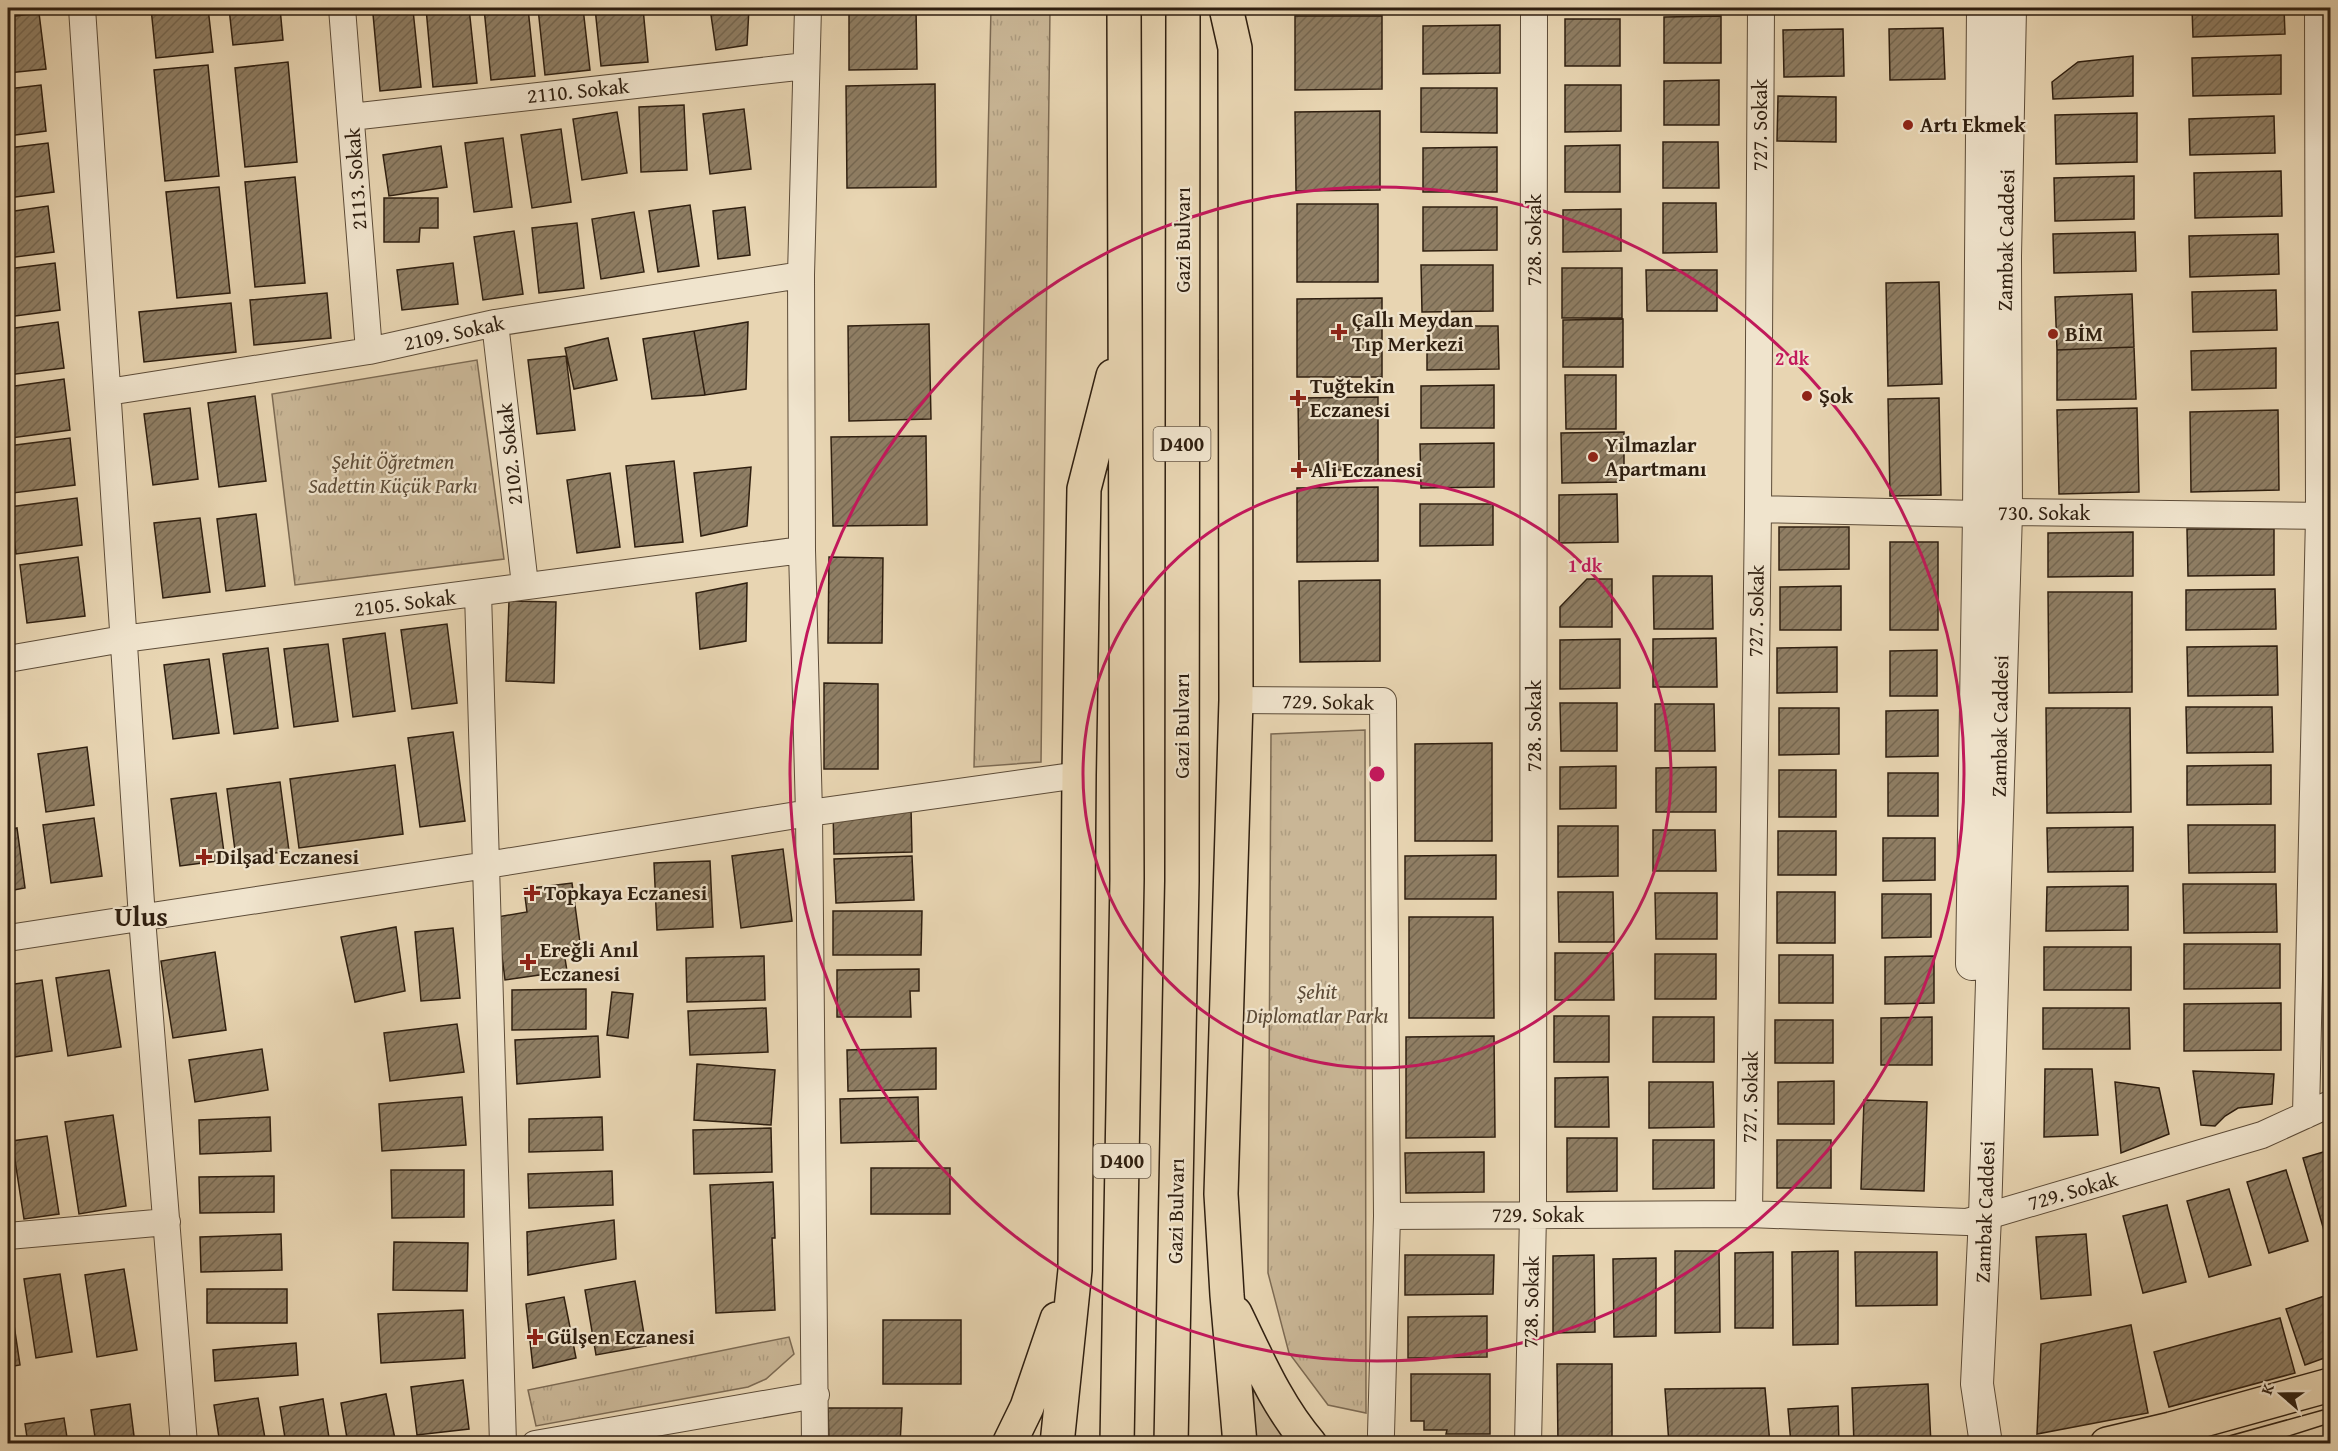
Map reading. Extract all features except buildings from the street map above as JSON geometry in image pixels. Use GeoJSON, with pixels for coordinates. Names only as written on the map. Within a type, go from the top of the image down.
{"type":"FeatureCollection","features":[{"type":"Feature","properties":{"kind":"main road","name":"D400"},"geometry":{"type":"LineString","coordinates":[[1117,1443],[1127,879],[1124,8]]}},
{"type":"Feature","properties":{"kind":"main road","name":"Gazi Bulvarı"},"geometry":{"type":"LineString","coordinates":[[1172,1443],[1182,881],[1183,8]]}},
{"type":"Feature","properties":{"kind":"main road"},"geometry":{"type":"LineString","coordinates":[[1226,8],[1235,48],[1236,700],[1221,1194],[1240,1443]]}},
{"type":"Feature","properties":{"kind":"main road"},"geometry":{"type":"LineString","coordinates":[[1057,1443],[1075,1270],[1084,489],[1125,331]]}},
{"type":"Feature","properties":{"kind":"main road"},"geometry":{"type":"LineString","coordinates":[[1009,1443],[1027,1407],[1075,1270]]}},
{"type":"Feature","properties":{"kind":"main road"},"geometry":{"type":"LineString","coordinates":[[1227,1295],[1294,1426],[1310,1443]]}},
{"type":"Feature","properties":{"kind":"main road"},"geometry":{"type":"LineString","coordinates":[[2107,1443],[2171,1429],[2331,1385]]}},
{"type":"Feature","properties":{"kind":"main road"},"geometry":{"type":"LineString","coordinates":[[1231,1443],[1236,1402]]}},
{"type":"Feature","properties":{"kind":"street"},"geometry":{"type":"LineString","coordinates":[[82,8],[141,918],[184,1443]]}},
{"type":"Feature","properties":{"kind":"street","name":"2113. Sokak"},"geometry":{"type":"LineString","coordinates":[[342,8],[369,351]]}},
{"type":"Feature","properties":{"kind":"street"},"geometry":{"type":"LineString","coordinates":[[808,8],[801,275],[802,550],[809,813],[815,1443]]}},
{"type":"Feature","properties":{"kind":"street","name":"728. Sokak"},"geometry":{"type":"LineString","coordinates":[[1528,1443],[1533,1215],[1534,8]]}},
{"type":"Feature","properties":{"kind":"street","name":"727. Sokak"},"geometry":{"type":"LineString","coordinates":[[1749,1214],[1758,509],[1761,8]]}},
{"type":"Feature","properties":{"kind":"street","name":"Zambak Caddesi"},"geometry":{"type":"LineString","coordinates":[[1983,8],[1992,513]]}},
{"type":"Feature","properties":{"kind":"street","name":"Zambak Caddesi"},"geometry":{"type":"LineString","coordinates":[[1986,1443],[1977,1384],[1976,1220],[1992,513],[2005,256],[2010,8]]}},
{"type":"Feature","properties":{"kind":"street"},"geometry":{"type":"LineString","coordinates":[[2306,1115],[2325,516],[2318,8]]}},
{"type":"Feature","properties":{"kind":"street","name":"2110. Sokak"},"geometry":{"type":"LineString","coordinates":[[351,117],[806,66]]}},
{"type":"Feature","properties":{"kind":"street","name":"2109. Sokak"},"geometry":{"type":"LineString","coordinates":[[108,392],[369,351],[495,323],[801,275]]}},
{"type":"Feature","properties":{"kind":"street","name":"2102. Sokak"},"geometry":{"type":"LineString","coordinates":[[495,323],[525,585]]}},
{"type":"Feature","properties":{"kind":"street","name":"730. Sokak"},"geometry":{"type":"LineString","coordinates":[[1758,509],[2325,516]]}},
{"type":"Feature","properties":{"kind":"street","name":"2105. Sokak"},"geometry":{"type":"LineString","coordinates":[[8,659],[123,639],[802,550]]}},
{"type":"Feature","properties":{"kind":"street"},"geometry":{"type":"LineString","coordinates":[[478,593],[503,1443]]}},
{"type":"Feature","properties":{"kind":"street","name":"729. Sokak"},"geometry":{"type":"LineString","coordinates":[[1236,700],[1383,702],[1387,1216],[1749,1214],[1976,1220],[2262,1136],[2331,1104]]}},
{"type":"Feature","properties":{"kind":"street"},"geometry":{"type":"LineString","coordinates":[[8,938],[809,813],[1079,775]]}},
{"type":"Feature","properties":{"kind":"street"},"geometry":{"type":"LineString","coordinates":[[1381,1434],[1387,1216]]}},
{"type":"Feature","properties":{"kind":"street","name":"Zambak Caddesi"},"geometry":{"type":"LineString","coordinates":[[1966,1443],[1962,1371],[1976,1220]]}},
{"type":"Feature","properties":{"kind":"street"},"geometry":{"type":"LineString","coordinates":[[8,1236],[166,1222]]}},
{"type":"Feature","properties":{"kind":"street"},"geometry":{"type":"LineString","coordinates":[[535,1443],[816,1395]]}},
{"type":"Feature","properties":{"kind":"green space"},"geometry":{"type":"Polygon","coordinates":[[[991,8],[1050,8],[1041,762],[974,767],[991,8]]]}},
{"type":"Feature","properties":{"kind":"green space","name":"Şehit Öğretmen Sadettin Küçük Parkı"},"geometry":{"type":"Polygon","coordinates":[[[477,360],[504,559],[295,585],[272,394],[477,360]]]}},
{"type":"Feature","properties":{"kind":"green space","name":"Şehit Diplomatlar Parkı"},"geometry":{"type":"Polygon","coordinates":[[[1365,730],[1366,1413],[1328,1405],[1289,1353],[1268,1273],[1271,734],[1365,730]]]}},
{"type":"Feature","properties":{"kind":"green space"},"geometry":{"type":"Polygon","coordinates":[[[789,1337],[794,1354],[766,1379],[748,1387],[536,1426],[528,1390],[789,1337]]]}},
{"type":"Feature","properties":{"kind":"green space"},"geometry":{"type":"Polygon","coordinates":[[[1253,1387],[1293,1443],[1256,1443],[1253,1387]]]}},
{"type":"Feature","properties":{"kind":"tram line"},"geometry":{"type":"LineString","coordinates":[[2200,1444],[2330,1408]]}},
{"type":"Feature","properties":{"kind":"tram line"},"geometry":{"type":"LineString","coordinates":[[2264,1444],[2330,1423]]}},
{"type":"Feature","properties":{"kind":"place","name":"Artı Ekmek"},"geometry":{"type":"Point","coordinates":[1908,125]}},
{"type":"Feature","properties":{"kind":"place","name":"Çallı Meydan Tıp Merkezi"},"geometry":{"type":"Point","coordinates":[1339,332]}},
{"type":"Feature","properties":{"kind":"place","name":"BİM"},"geometry":{"type":"Point","coordinates":[2053,334]}},
{"type":"Feature","properties":{"kind":"place","name":"Şok"},"geometry":{"type":"Point","coordinates":[1807,396]}},
{"type":"Feature","properties":{"kind":"place","name":"Tuğtekin Eczanesi"},"geometry":{"type":"Point","coordinates":[1298,398]}},
{"type":"Feature","properties":{"kind":"place","name":"Yılmazlar Apartmanı"},"geometry":{"type":"Point","coordinates":[1593,457]}},
{"type":"Feature","properties":{"kind":"place","name":"Ali Eczanesi"},"geometry":{"type":"Point","coordinates":[1299,470]}},
{"type":"Feature","properties":{"kind":"place","name":"Dilşad Eczanesi"},"geometry":{"type":"Point","coordinates":[204,857]}},
{"type":"Feature","properties":{"kind":"place","name":"Topkaya Eczanesi"},"geometry":{"type":"Point","coordinates":[532,893]}},
{"type":"Feature","properties":{"kind":"place","name":"Ereğli Anıl Eczanesi"},"geometry":{"type":"Point","coordinates":[528,962]}},
{"type":"Feature","properties":{"kind":"place","name":"Gülşen Eczanesi"},"geometry":{"type":"Point","coordinates":[535,1337]}},
{"type":"Feature","properties":{"kind":"district","name":"Ulus"},"geometry":{"type":"Point","coordinates":[141,917]}}]}
